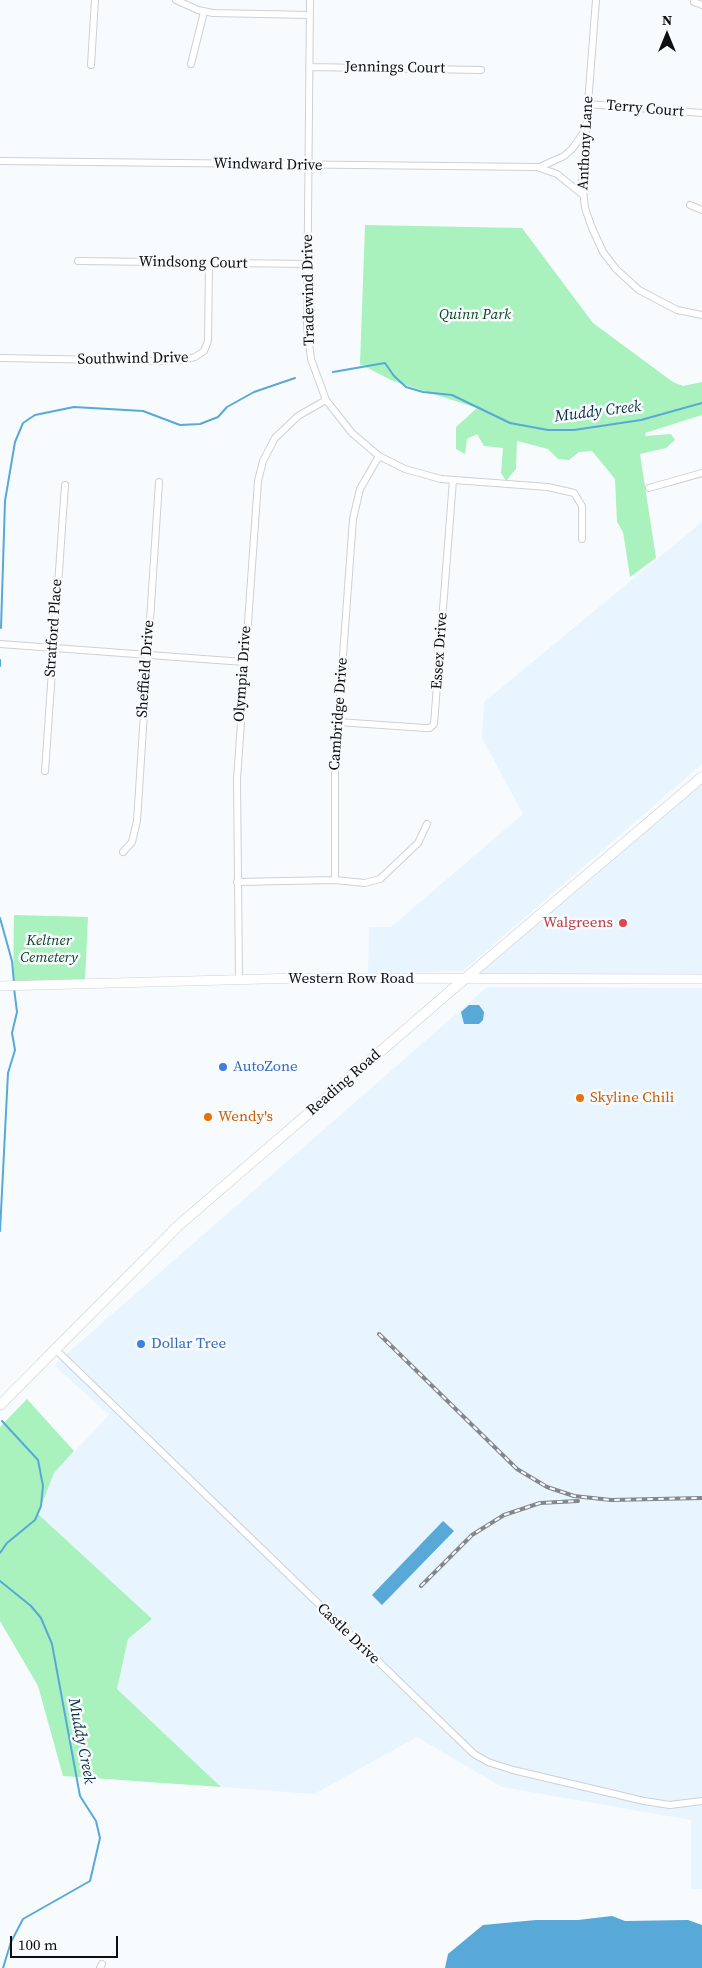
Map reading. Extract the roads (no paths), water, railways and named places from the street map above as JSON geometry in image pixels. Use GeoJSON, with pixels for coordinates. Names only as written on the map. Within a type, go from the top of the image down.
{"type":"FeatureCollection","features":[{"type":"Feature","properties":{"kind":"main road","name":"Reading Road"},"geometry":{"type":"LineString","coordinates":[[0,1405],[179,1225],[702,778]]}},
{"type":"Feature","properties":{"kind":"street"},"geometry":{"type":"LineString","coordinates":[[91,65],[95,0]]}},
{"type":"Feature","properties":{"kind":"street"},"geometry":{"type":"LineString","coordinates":[[176,0],[204,12],[310,15]]}},
{"type":"Feature","properties":{"kind":"street","name":"Tradewind Drive"},"geometry":{"type":"LineString","coordinates":[[310,0],[308,343],[317,380],[326,400],[352,433],[379,456],[405,469],[453,480],[569,491],[578,497],[582,506],[582,539]]}},
{"type":"Feature","properties":{"kind":"street","name":"Anthony Lane"},"geometry":{"type":"LineString","coordinates":[[596,0],[583,195],[598,243],[627,280],[657,302],[677,310],[702,316]]}},
{"type":"Feature","properties":{"kind":"street"},"geometry":{"type":"LineString","coordinates":[[694,2],[702,5]]}},
{"type":"Feature","properties":{"kind":"street"},"geometry":{"type":"LineString","coordinates":[[192,64],[204,12]]}},
{"type":"Feature","properties":{"kind":"street","name":"Jennings Court"},"geometry":{"type":"LineString","coordinates":[[309,67],[481,70]]}},
{"type":"Feature","properties":{"kind":"street","name":"Terry Court"},"geometry":{"type":"LineString","coordinates":[[588,104],[702,114]]}},
{"type":"Feature","properties":{"kind":"street","name":"Windward Drive"},"geometry":{"type":"LineString","coordinates":[[0,161],[308,166],[537,167],[554,162],[564,156],[576,145],[586,129]]}},
{"type":"Feature","properties":{"kind":"street","name":"Windward Drive"},"geometry":{"type":"LineString","coordinates":[[537,167],[557,174],[583,195]]}},
{"type":"Feature","properties":{"kind":"street"},"geometry":{"type":"LineString","coordinates":[[690,205],[702,210]]}},
{"type":"Feature","properties":{"kind":"street","name":"Windsong Court"},"geometry":{"type":"LineString","coordinates":[[78,261],[308,264]]}},
{"type":"Feature","properties":{"kind":"street","name":"Southwind Drive"},"geometry":{"type":"LineString","coordinates":[[0,358],[158,361],[195,358],[204,351],[208,341],[209,263]]}},
{"type":"Feature","properties":{"kind":"street","name":"Olympia Drive"},"geometry":{"type":"LineString","coordinates":[[239,979],[236,778],[258,481],[262,460],[272,442],[286,426],[302,413],[326,400]]}},
{"type":"Feature","properties":{"kind":"street","name":"Cambridge Drive"},"geometry":{"type":"LineString","coordinates":[[335,880],[334,803],[338,722],[354,509],[363,484],[379,456]]}},
{"type":"Feature","properties":{"kind":"street"},"geometry":{"type":"LineString","coordinates":[[649,488],[702,473]]}},
{"type":"Feature","properties":{"kind":"street","name":"Essex Drive"},"geometry":{"type":"LineString","coordinates":[[338,722],[425,728],[430,728],[434,724],[453,480]]}},
{"type":"Feature","properties":{"kind":"street","name":"Sheffield Drive"},"geometry":{"type":"LineString","coordinates":[[123,852],[132,842],[137,821],[159,482]]}},
{"type":"Feature","properties":{"kind":"street","name":"Stratford Place"},"geometry":{"type":"LineString","coordinates":[[45,772],[52,648],[66,485]]}},
{"type":"Feature","properties":{"kind":"street"},"geometry":{"type":"LineString","coordinates":[[0,644],[244,662]]}},
{"type":"Feature","properties":{"kind":"street"},"geometry":{"type":"LineString","coordinates":[[237,882],[335,880],[365,883],[380,878],[418,843],[426,824]]}},
{"type":"Feature","properties":{"kind":"street","name":"Western Row Road"},"geometry":{"type":"LineString","coordinates":[[4,986],[239,979],[702,979]]}},
{"type":"Feature","properties":{"kind":"street","name":"Castle Drive"},"geometry":{"type":"LineString","coordinates":[[55,1349],[474,1754],[488,1762],[514,1770],[644,1801],[670,1805],[702,1801]]}},
{"type":"Feature","properties":{"kind":"water"},"geometry":{"type":"Polygon","coordinates":[[[469,1005],[479,1005],[484,1012],[483,1020],[479,1024],[464,1024],[461,1012],[469,1005]]]}},
{"type":"Feature","properties":{"kind":"water"},"geometry":{"type":"Polygon","coordinates":[[[443,1521],[454,1531],[382,1605],[372,1595],[443,1521]]]}},
{"type":"Feature","properties":{"kind":"water"},"geometry":{"type":"Polygon","coordinates":[[[612,1916],[625,1921],[688,1920],[702,1925],[702,1968],[445,1968],[448,1954],[483,1925],[536,1920],[578,1920],[612,1916]]]}},
{"type":"Feature","properties":{"kind":"waterway","name":"Muddy Creek"},"geometry":{"type":"LineString","coordinates":[[333,372],[385,363],[394,376],[406,387],[423,392],[452,395],[510,423],[548,430],[574,430],[641,420],[702,403]]}},
{"type":"Feature","properties":{"kind":"waterway","name":"Muddy Creek"},"geometry":{"type":"LineString","coordinates":[[1,628],[5,501],[15,442],[23,423],[35,415],[74,407],[143,411],[180,425],[200,424],[218,417],[227,407],[254,392],[295,378]]}},
{"type":"Feature","properties":{"kind":"waterway","name":"Muddy Creek"},"geometry":{"type":"LineString","coordinates":[[0,660],[0,666]]}},
{"type":"Feature","properties":{"kind":"waterway","name":"Muddy Creek"},"geometry":{"type":"LineString","coordinates":[[0,918],[12,961],[14,983]]}},
{"type":"Feature","properties":{"kind":"waterway","name":"Muddy Creek"},"geometry":{"type":"LineString","coordinates":[[0,1231],[8,1073],[15,1050],[12,1033],[17,1012],[14,988]]}},
{"type":"Feature","properties":{"kind":"waterway","name":"Muddy Creek"},"geometry":{"type":"LineString","coordinates":[[0,1553],[7,1543],[35,1520],[41,1506],[43,1486],[38,1460],[2,1421]]}},
{"type":"Feature","properties":{"kind":"waterway","name":"Muddy Creek"},"geometry":{"type":"LineString","coordinates":[[0,1581],[31,1606],[41,1618],[52,1644],[80,1796],[96,1821],[100,1838],[90,1881],[23,1919],[11,1942],[3,1968]]}},
{"type":"Feature","properties":{"kind":"railway"},"geometry":{"type":"LineString","coordinates":[[379,1334],[517,1469],[547,1487],[574,1496],[611,1500],[702,1498]]}},
{"type":"Feature","properties":{"kind":"railway"},"geometry":{"type":"LineString","coordinates":[[421,1586],[472,1535],[504,1515],[540,1503],[578,1501]]}},
{"type":"Feature","properties":{"kind":"place","name":"Walgreens"},"geometry":{"type":"Point","coordinates":[623,923]}},
{"type":"Feature","properties":{"kind":"place","name":"AutoZone"},"geometry":{"type":"Point","coordinates":[223,1067]}},
{"type":"Feature","properties":{"kind":"place","name":"Skyline Chili"},"geometry":{"type":"Point","coordinates":[580,1098]}},
{"type":"Feature","properties":{"kind":"place","name":"Wendy's"},"geometry":{"type":"Point","coordinates":[208,1117]}},
{"type":"Feature","properties":{"kind":"place","name":"Dollar Tree"},"geometry":{"type":"Point","coordinates":[141,1344]}},
{"type":"Feature","properties":{"kind":"park label","name":"Quinn Park"},"geometry":{"type":"Point","coordinates":[475,315]}},
{"type":"Feature","properties":{"kind":"park label","name":"Keltner Cemetery"},"geometry":{"type":"Point","coordinates":[49,950]}}]}
